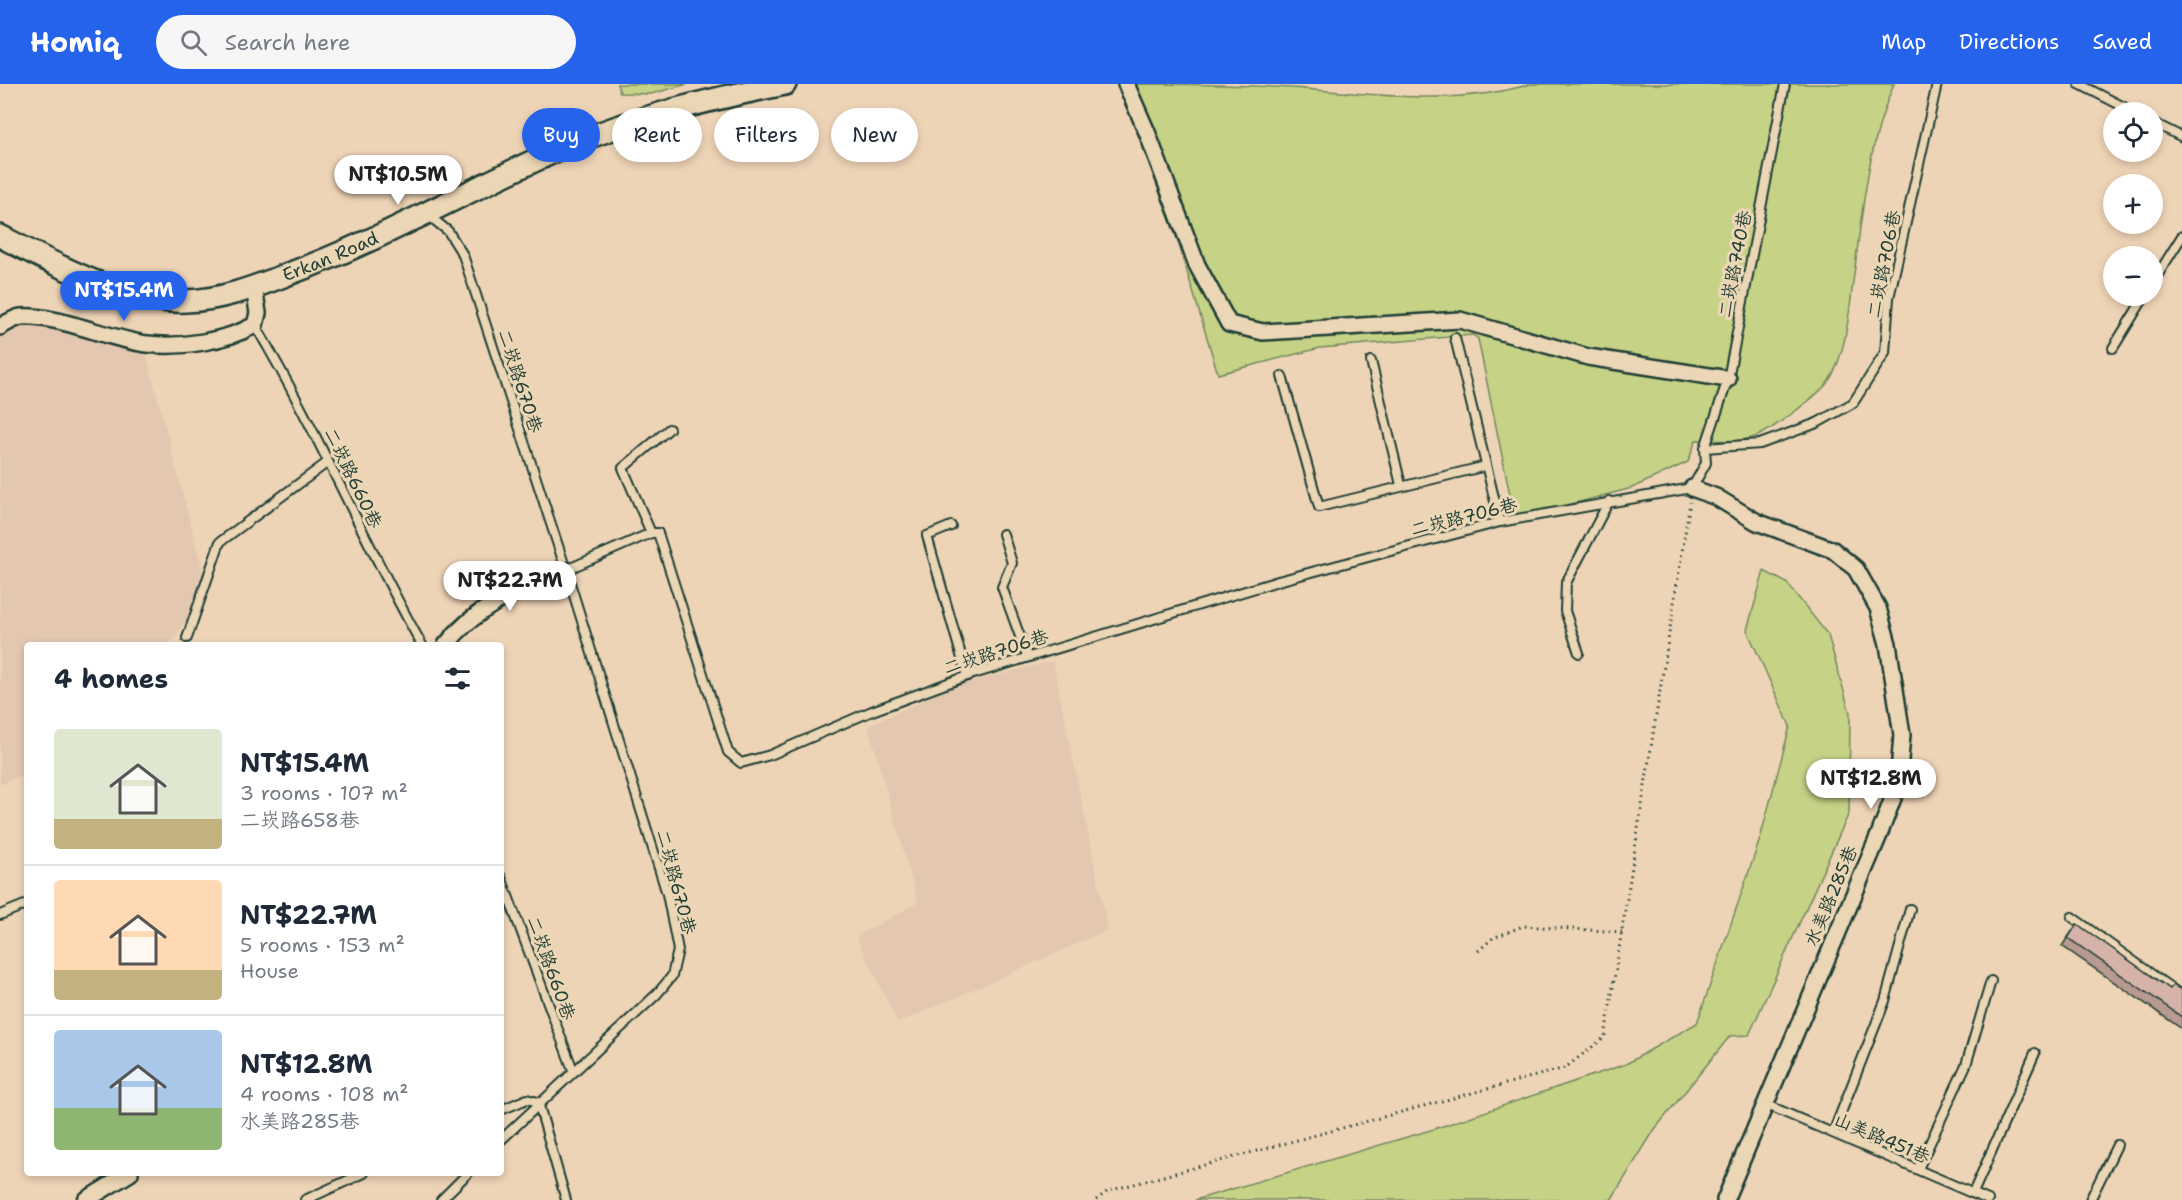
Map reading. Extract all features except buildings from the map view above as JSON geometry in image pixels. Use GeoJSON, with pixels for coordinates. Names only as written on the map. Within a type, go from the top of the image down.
{"type":"FeatureCollection","features":[{"type":"Feature","properties":{"kind":"street","name":"Erkan Road"},"geometry":{"type":"LineString","coordinates":[[4,238],[121,292],[157,300],[186,302],[224,297],[347,252],[567,146],[653,116],[784,84]]}},
{"type":"Feature","properties":{"kind":"street"},"geometry":{"type":"LineString","coordinates":[[1128,88],[1197,266],[1229,324],[1263,332],[1460,320],[1588,357],[1728,379]]}},
{"type":"Feature","properties":{"kind":"street"},"geometry":{"type":"LineString","coordinates":[[0,327],[19,317],[147,344],[178,344],[235,336],[255,325],[258,313],[254,287]]}},
{"type":"Feature","properties":{"kind":"street","name":"水美路285巷"},"geometry":{"type":"LineString","coordinates":[[1692,488],[1716,497],[1757,522],[1833,550],[1857,569],[1880,617],[1888,644],[1902,735],[1898,785],[1725,1200]]}},
{"type":"Feature","properties":{"kind":"street"},"geometry":{"type":"LineString","coordinates":[[448,642],[460,627],[495,601],[566,570]]}},
{"type":"Feature","properties":{"kind":"street"},"geometry":{"type":"LineString","coordinates":[[86,1200],[125,1176]]}},
{"type":"Feature","properties":{"kind":"lane","name":"二崁路740巷"},"geometry":{"type":"LineString","coordinates":[[1705,448],[1728,379],[1785,84]]}},
{"type":"Feature","properties":{"kind":"lane","name":"二崁路706巷"},"geometry":{"type":"LineString","coordinates":[[1705,448],[1760,444],[1817,423],[1853,403],[1866,383],[1885,353],[1889,298],[1937,84]]}},
{"type":"Feature","properties":{"kind":"lane"},"geometry":{"type":"LineString","coordinates":[[2079,84],[2114,102]]}},
{"type":"Feature","properties":{"kind":"lane"},"geometry":{"type":"LineString","coordinates":[[2163,128],[2182,137]]}},
{"type":"Feature","properties":{"kind":"lane","name":"二崁路670巷"},"geometry":{"type":"LineString","coordinates":[[427,214],[448,231],[463,255],[566,570],[667,894],[678,950],[672,976],[657,994],[538,1102],[504,1137]]}},
{"type":"Feature","properties":{"kind":"lane"},"geometry":{"type":"LineString","coordinates":[[2163,266],[2182,236]]}},
{"type":"Feature","properties":{"kind":"lane"},"geometry":{"type":"LineString","coordinates":[[2113,348],[2139,306]]}},
{"type":"Feature","properties":{"kind":"lane","name":"二崁路660巷"},"geometry":{"type":"LineString","coordinates":[[255,325],[291,386],[383,576],[420,642]]}},
{"type":"Feature","properties":{"kind":"lane"},"geometry":{"type":"LineString","coordinates":[[1455,339],[1500,522]]}},
{"type":"Feature","properties":{"kind":"lane"},"geometry":{"type":"LineString","coordinates":[[1371,361],[1401,485]]}},
{"type":"Feature","properties":{"kind":"lane"},"geometry":{"type":"LineString","coordinates":[[1282,376],[1319,507],[1401,485],[1486,466]]}},
{"type":"Feature","properties":{"kind":"lane"},"geometry":{"type":"LineString","coordinates":[[566,570],[651,532],[623,468],[669,429]]}},
{"type":"Feature","properties":{"kind":"lane"},"geometry":{"type":"LineString","coordinates":[[1692,488],[1706,463],[1705,448]]}},
{"type":"Feature","properties":{"kind":"lane"},"geometry":{"type":"LineString","coordinates":[[187,638],[220,542],[328,462]]}},
{"type":"Feature","properties":{"kind":"lane","name":"二崁路706巷"},"geometry":{"type":"LineString","coordinates":[[651,532],[658,533],[728,752],[741,763],[770,755],[872,711],[967,676],[1278,581],[1500,522],[1692,488]]}},
{"type":"Feature","properties":{"kind":"lane"},"geometry":{"type":"LineString","coordinates":[[1579,653],[1565,611],[1566,583],[1610,501]]}},
{"type":"Feature","properties":{"kind":"lane"},"geometry":{"type":"LineString","coordinates":[[951,526],[927,536],[967,676]]}},
{"type":"Feature","properties":{"kind":"lane"},"geometry":{"type":"LineString","coordinates":[[1003,534],[1011,563],[1002,587],[1027,656]]}},
{"type":"Feature","properties":{"kind":"lane","name":"二崁路660巷"},"geometry":{"type":"LineString","coordinates":[[504,885],[573,1070]]}},
{"type":"Feature","properties":{"kind":"lane"},"geometry":{"type":"LineString","coordinates":[[0,915],[24,905]]}},
{"type":"Feature","properties":{"kind":"lane"},"geometry":{"type":"LineString","coordinates":[[1833,1133],[1885,1001],[1910,909]]}},
{"type":"Feature","properties":{"kind":"lane"},"geometry":{"type":"LineString","coordinates":[[2072,917],[2182,996]]}},
{"type":"Feature","properties":{"kind":"lane"},"geometry":{"type":"LineString","coordinates":[[1918,1170],[1966,1065],[1991,981]]}},
{"type":"Feature","properties":{"kind":"lane"},"geometry":{"type":"LineString","coordinates":[[1972,1193],[2035,1053]]}},
{"type":"Feature","properties":{"kind":"lane"},"geometry":{"type":"LineString","coordinates":[[504,1109],[527,1099],[538,1102],[566,1200]]}},
{"type":"Feature","properties":{"kind":"lane","name":"山美路451巷"},"geometry":{"type":"LineString","coordinates":[[1764,1103],[1988,1200]]}},
{"type":"Feature","properties":{"kind":"lane"},"geometry":{"type":"LineString","coordinates":[[2090,1200],[2117,1145]]}},
{"type":"Feature","properties":{"kind":"lane"},"geometry":{"type":"LineString","coordinates":[[305,1200],[357,1176]]}},
{"type":"Feature","properties":{"kind":"lane"},"geometry":{"type":"LineString","coordinates":[[441,1200],[465,1176]]}},
{"type":"Feature","properties":{"kind":"path"},"geometry":{"type":"LineString","coordinates":[[1096,1200],[1108,1191],[1565,1068],[1605,1037],[1692,488]]}},
{"type":"Feature","properties":{"kind":"path"},"geometry":{"type":"LineString","coordinates":[[1478,951],[1493,938],[1523,926],[1622,932]]}},
{"type":"Feature","properties":{"kind":"shaded area"},"geometry":{"type":"Polygon","coordinates":[[[10,320],[79,326],[144,346],[208,590],[171,642],[24,642],[24,773],[0,785],[0,327],[10,320]]]}},
{"type":"Feature","properties":{"kind":"shaded area"},"geometry":{"type":"Polygon","coordinates":[[[1053,661],[1108,930],[898,1023],[856,937],[918,902],[868,726],[954,686],[1053,661]]]}},
{"type":"Feature","properties":{"kind":"green space"},"geometry":{"type":"Polygon","coordinates":[[[617,84],[688,84],[651,94],[620,93],[617,84]]]}},
{"type":"Feature","properties":{"kind":"green space"},"geometry":{"type":"Polygon","coordinates":[[[1119,84],[1249,86],[1442,97],[1502,91],[1531,84],[1894,84],[1878,128],[1868,174],[1844,342],[1835,370],[1823,388],[1771,428],[1755,437],[1733,441],[1696,440],[1688,462],[1632,488],[1515,519],[1478,339],[1473,335],[1320,348],[1218,374],[1178,242],[1119,84]]]}},
{"type":"Feature","properties":{"kind":"green space"},"geometry":{"type":"Polygon","coordinates":[[[1764,571],[1787,583],[1828,635],[1850,713],[1849,813],[1749,1035],[1730,1036],[1655,1129],[1611,1200],[1195,1200],[1434,1129],[1626,1064],[1697,1023],[1760,839],[1790,726],[1747,630],[1764,571]]]}}]}
